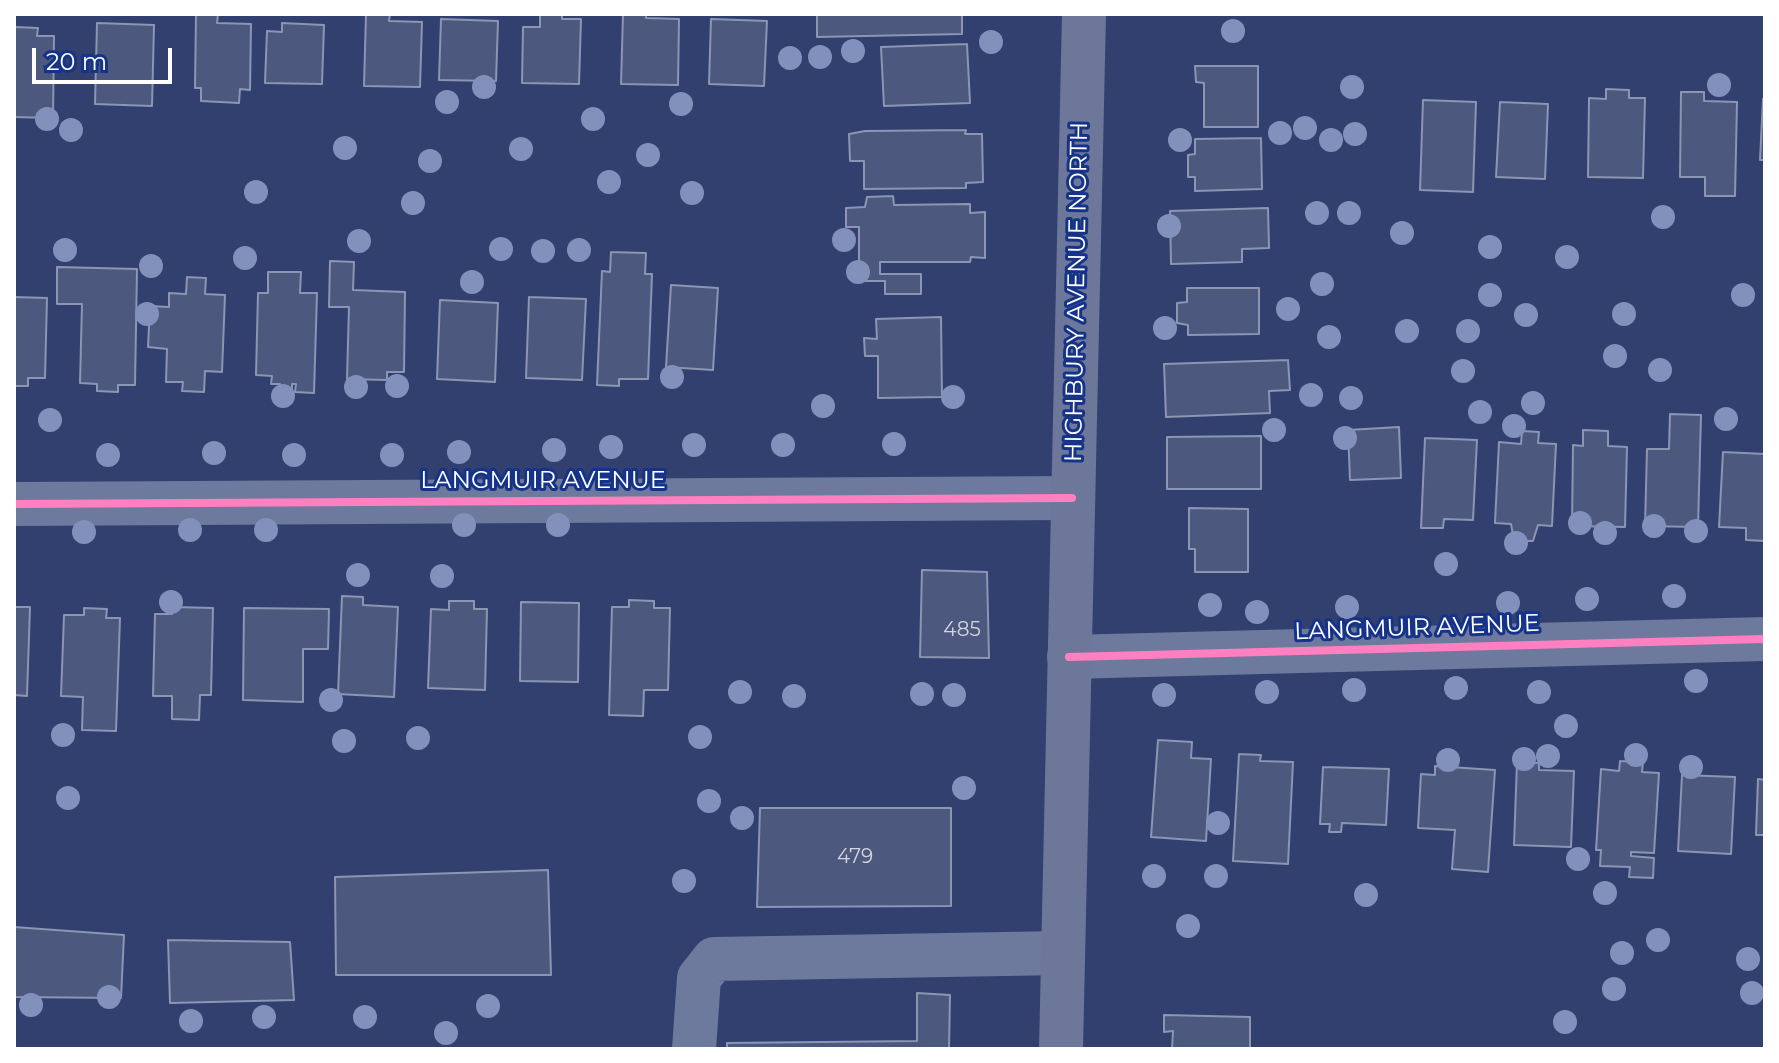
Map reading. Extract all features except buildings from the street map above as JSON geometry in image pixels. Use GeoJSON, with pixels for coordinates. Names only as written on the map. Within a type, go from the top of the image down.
{"type":"FeatureCollection","features":[{"type":"Feature","properties":{"kind":"main road","name":"HIGHBURY AVENUE NORTH"},"geometry":{"type":"LineString","coordinates":[[1061,1049],[1084,14]]}},
{"type":"Feature","properties":{"kind":"street","name":"LANGMUIR AVENUE"},"geometry":{"type":"LineString","coordinates":[[14,504],[1072,498]]}},
{"type":"Feature","properties":{"kind":"street","name":"LANGMUIR AVENUE"},"geometry":{"type":"LineString","coordinates":[[1069,657],[1765,639]]}},
{"type":"Feature","properties":{"kind":"street"},"geometry":{"type":"LineString","coordinates":[[694,1049],[699,978],[714,959],[1063,953]]}},
{"type":"Feature","properties":{"kind":"cycle path"},"geometry":{"type":"LineString","coordinates":[[14,504],[1072,498]]}},
{"type":"Feature","properties":{"kind":"cycle path"},"geometry":{"type":"LineString","coordinates":[[1069,657],[1765,639]]}}]}
